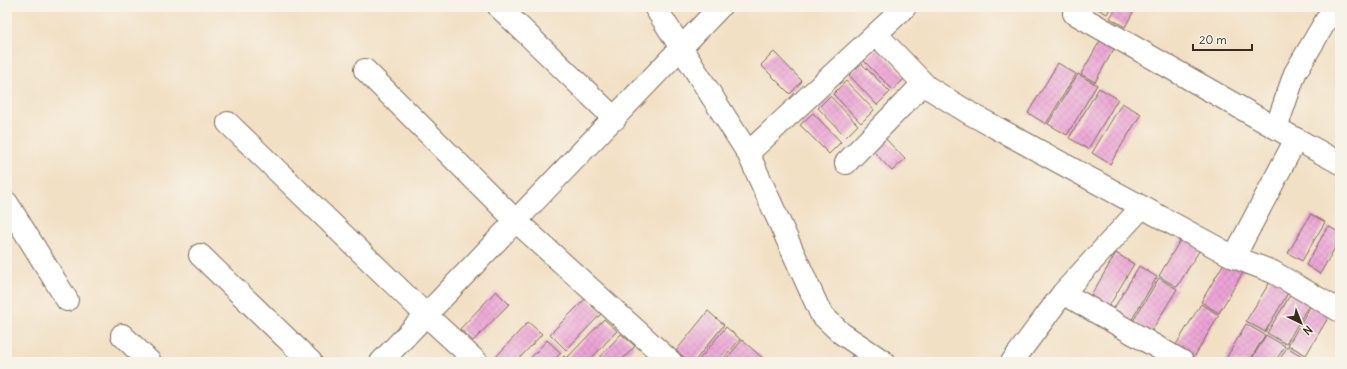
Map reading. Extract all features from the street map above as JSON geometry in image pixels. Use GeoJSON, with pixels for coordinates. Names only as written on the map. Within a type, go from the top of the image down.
{"type":"FeatureCollection","features":[{"type":"Feature","properties":{"kind":"street"},"geometry":{"type":"LineString","coordinates":[[499,7],[615,119]]}},
{"type":"Feature","properties":{"kind":"street"},"geometry":{"type":"LineString","coordinates":[[655,7],[683,48],[748,153],[821,314],[841,333],[884,362]]}},
{"type":"Feature","properties":{"kind":"street"},"geometry":{"type":"LineString","coordinates":[[381,362],[683,48],[720,7]]}},
{"type":"Feature","properties":{"kind":"street"},"geometry":{"type":"LineString","coordinates":[[748,153],[905,7]]}},
{"type":"Feature","properties":{"kind":"street"},"geometry":{"type":"LineString","coordinates":[[1276,128],[1295,73],[1334,7]]}},
{"type":"Feature","properties":{"kind":"street"},"geometry":{"type":"LineString","coordinates":[[1074,13],[1340,163]]}},
{"type":"Feature","properties":{"kind":"street"},"geometry":{"type":"LineString","coordinates":[[876,34],[923,84],[971,114],[1234,257],[1273,272],[1340,311]]}},
{"type":"Feature","properties":{"kind":"street"},"geometry":{"type":"LineString","coordinates":[[365,70],[516,221],[671,362]]}},
{"type":"Feature","properties":{"kind":"street"},"geometry":{"type":"LineString","coordinates":[[846,163],[923,84]]}},
{"type":"Feature","properties":{"kind":"street"},"geometry":{"type":"LineString","coordinates":[[228,123],[426,315],[477,362]]}},
{"type":"Feature","properties":{"kind":"street"},"geometry":{"type":"LineString","coordinates":[[1234,257],[1296,139]]}},
{"type":"Feature","properties":{"kind":"street"},"geometry":{"type":"LineString","coordinates":[[7,203],[67,300]]}},
{"type":"Feature","properties":{"kind":"street"},"geometry":{"type":"LineString","coordinates":[[1012,362],[1063,293],[1142,207]]}},
{"type":"Feature","properties":{"kind":"street"},"geometry":{"type":"LineString","coordinates":[[200,255],[311,362]]}},
{"type":"Feature","properties":{"kind":"street"},"geometry":{"type":"LineString","coordinates":[[1063,293],[1183,362]]}},
{"type":"Feature","properties":{"kind":"street"},"geometry":{"type":"LineString","coordinates":[[122,335],[150,362]]}},
{"type":"Feature","properties":{"kind":"building"},"geometry":{"type":"Polygon","coordinates":[[[1094,7],[1111,7],[1107,14],[1094,7]]]}},
{"type":"Feature","properties":{"kind":"building"},"geometry":{"type":"Polygon","coordinates":[[[1117,7],[1136,7],[1125,27],[1110,18],[1117,7]]]}},
{"type":"Feature","properties":{"kind":"building"},"geometry":{"type":"Polygon","coordinates":[[[1101,39],[1115,47],[1095,82],[1081,74],[1101,39]]]}},
{"type":"Feature","properties":{"kind":"building"},"geometry":{"type":"Polygon","coordinates":[[[877,48],[905,78],[893,90],[864,61],[877,48]]]}},
{"type":"Feature","properties":{"kind":"building"},"geometry":{"type":"Polygon","coordinates":[[[774,52],[802,81],[790,94],[761,65],[774,52]]]}},
{"type":"Feature","properties":{"kind":"building"},"geometry":{"type":"Polygon","coordinates":[[[861,63],[890,92],[877,105],[849,75],[861,63]]]}},
{"type":"Feature","properties":{"kind":"building"},"geometry":{"type":"Polygon","coordinates":[[[1058,63],[1076,74],[1046,124],[1028,113],[1058,63]]]}},
{"type":"Feature","properties":{"kind":"building"},"geometry":{"type":"Polygon","coordinates":[[[1078,74],[1097,85],[1067,135],[1048,124],[1078,74]]]}},
{"type":"Feature","properties":{"kind":"building"},"geometry":{"type":"Polygon","coordinates":[[[846,81],[874,110],[861,123],[833,94],[846,81]]]}},
{"type":"Feature","properties":{"kind":"building"},"geometry":{"type":"Polygon","coordinates":[[[1099,88],[1118,99],[1088,149],[1069,138],[1099,88]]]}},
{"type":"Feature","properties":{"kind":"building"},"geometry":{"type":"Polygon","coordinates":[[[830,96],[858,125],[846,137],[818,108],[830,96]]]}},
{"type":"Feature","properties":{"kind":"building"},"geometry":{"type":"Polygon","coordinates":[[[1122,103],[1141,114],[1110,164],[1092,153],[1122,103]]]}},
{"type":"Feature","properties":{"kind":"building"},"geometry":{"type":"Polygon","coordinates":[[[813,113],[841,142],[829,154],[800,125],[813,113]]]}},
{"type":"Feature","properties":{"kind":"building"},"geometry":{"type":"Polygon","coordinates":[[[884,137],[905,159],[892,171],[871,149],[884,137]]]}},
{"type":"Feature","properties":{"kind":"building"},"geometry":{"type":"Polygon","coordinates":[[[1311,214],[1325,222],[1302,261],[1288,253],[1311,214]]]}},
{"type":"Feature","properties":{"kind":"building"},"geometry":{"type":"Polygon","coordinates":[[[1328,226],[1340,233],[1340,239],[1320,274],[1306,265],[1328,226]]]}},
{"type":"Feature","properties":{"kind":"building"},"geometry":{"type":"Polygon","coordinates":[[[1185,232],[1204,243],[1177,287],[1159,276],[1185,232]]]}},
{"type":"Feature","properties":{"kind":"building"},"geometry":{"type":"Polygon","coordinates":[[[1116,253],[1134,264],[1108,308],[1090,297],[1116,253]]]}},
{"type":"Feature","properties":{"kind":"building"},"geometry":{"type":"Polygon","coordinates":[[[1227,258],[1245,269],[1219,313],[1201,302],[1227,258]]]}},
{"type":"Feature","properties":{"kind":"building"},"geometry":{"type":"Polygon","coordinates":[[[1139,266],[1157,277],[1131,321],[1113,310],[1139,266]]]}},
{"type":"Feature","properties":{"kind":"building"},"geometry":{"type":"Polygon","coordinates":[[[1273,277],[1291,288],[1265,332],[1246,321],[1273,277]]]}},
{"type":"Feature","properties":{"kind":"building"},"geometry":{"type":"Polygon","coordinates":[[[1159,278],[1177,289],[1151,332],[1133,321],[1159,278]]]}},
{"type":"Feature","properties":{"kind":"building"},"geometry":{"type":"Polygon","coordinates":[[[1294,289],[1312,300],[1286,344],[1267,333],[1294,289]]]}},
{"type":"Feature","properties":{"kind":"building"},"geometry":{"type":"Polygon","coordinates":[[[496,291],[509,304],[473,341],[460,329],[496,291]]]}},
{"type":"Feature","properties":{"kind":"building"},"geometry":{"type":"Polygon","coordinates":[[[586,298],[602,313],[566,350],[550,334],[586,298]]]}},
{"type":"Feature","properties":{"kind":"building"},"geometry":{"type":"Polygon","coordinates":[[[1314,300],[1332,311],[1306,355],[1288,345],[1314,300]]]}},
{"type":"Feature","properties":{"kind":"building"},"geometry":{"type":"Polygon","coordinates":[[[1201,304],[1219,315],[1193,359],[1174,348],[1201,304]]]}},
{"type":"Feature","properties":{"kind":"building"},"geometry":{"type":"Polygon","coordinates":[[[708,311],[724,325],[694,362],[690,362],[676,351],[708,311]]]}},
{"type":"Feature","properties":{"kind":"building"},"geometry":{"type":"Polygon","coordinates":[[[604,319],[617,331],[588,362],[573,362],[568,357],[604,319]]]}},
{"type":"Feature","properties":{"kind":"building"},"geometry":{"type":"Polygon","coordinates":[[[528,322],[542,334],[516,362],[495,362],[493,360],[528,322]]]}},
{"type":"Feature","properties":{"kind":"building"},"geometry":{"type":"Polygon","coordinates":[[[1246,324],[1265,335],[1249,362],[1224,362],[1246,324]]]}},
{"type":"Feature","properties":{"kind":"building"},"geometry":{"type":"Polygon","coordinates":[[[726,327],[740,339],[721,362],[697,362],[726,327]]]}},
{"type":"Feature","properties":{"kind":"building"},"geometry":{"type":"Polygon","coordinates":[[[621,334],[635,346],[620,362],[595,362],[621,334]]]}},
{"type":"Feature","properties":{"kind":"building"},"geometry":{"type":"Polygon","coordinates":[[[1266,335],[1285,346],[1275,362],[1250,362],[1266,335]]]}},
{"type":"Feature","properties":{"kind":"building"},"geometry":{"type":"Polygon","coordinates":[[[547,340],[561,353],[552,362],[527,362],[547,340]]]}},
{"type":"Feature","properties":{"kind":"building"},"geometry":{"type":"Polygon","coordinates":[[[742,340],[764,359],[761,362],[724,362],[742,340]]]}},
{"type":"Feature","properties":{"kind":"building"},"geometry":{"type":"Polygon","coordinates":[[[1287,347],[1305,358],[1302,362],[1278,362],[1287,347]]]}},
{"type":"Feature","properties":{"kind":"building"},"geometry":{"type":"Polygon","coordinates":[[[854,352],[873,362],[849,362],[854,352]]]}},
{"type":"Feature","properties":{"kind":"building"},"geometry":{"type":"Polygon","coordinates":[[[564,356],[570,362],[558,362],[564,356]]]}}]}
